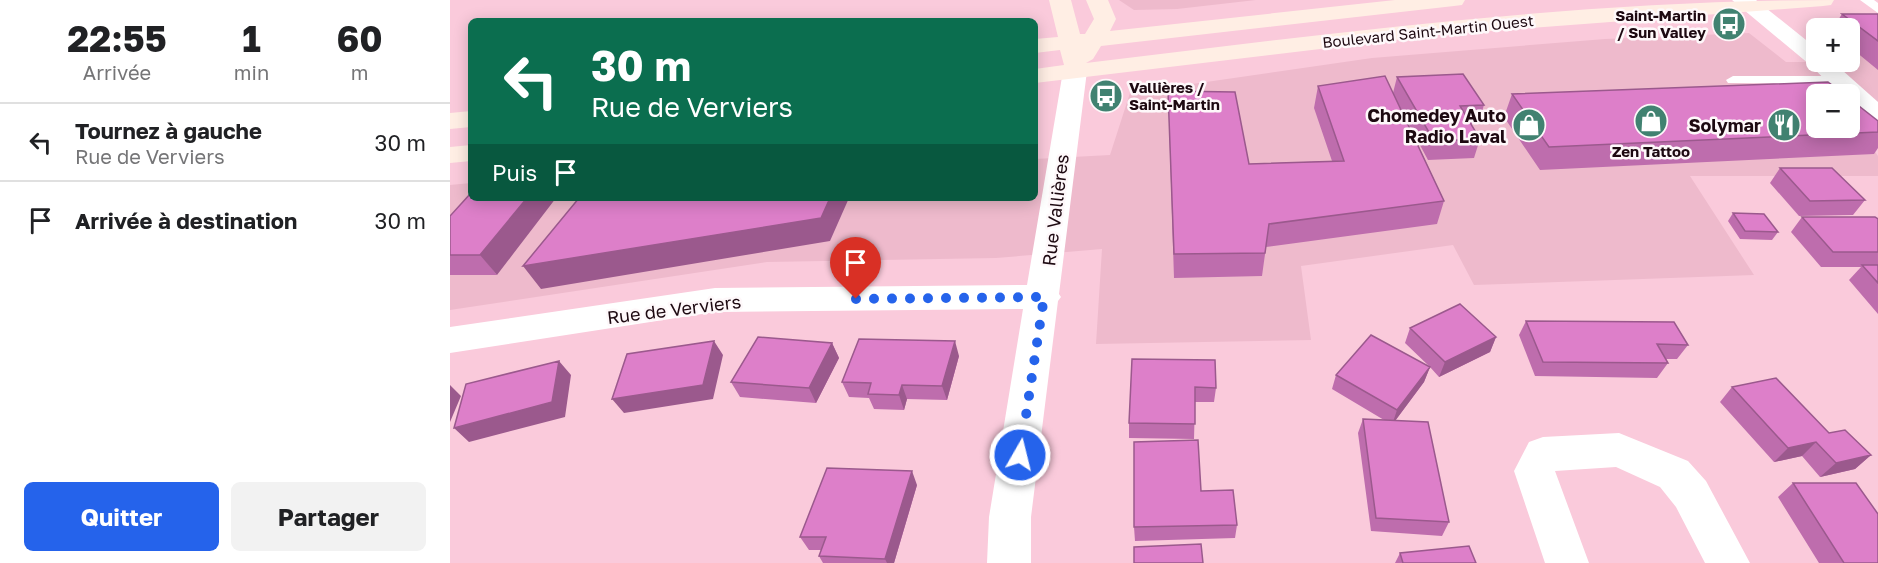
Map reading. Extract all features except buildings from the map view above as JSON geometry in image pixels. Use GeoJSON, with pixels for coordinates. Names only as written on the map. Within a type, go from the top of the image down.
{"type":"FeatureCollection","features":[{"type":"Feature","properties":{"kind":"main road"},"geometry":{"type":"LineString","coordinates":[[1060,0],[1080,50],[1105,19],[1097,0]]}},
{"type":"Feature","properties":{"kind":"main road","name":"Boulevard Saint-Martin Ouest"},"geometry":{"type":"LineString","coordinates":[[1038,74],[1080,50],[1408,2],[1454,0]]}},
{"type":"Feature","properties":{"kind":"main road","name":"Boulevard Saint-Martin Ouest"},"geometry":{"type":"LineString","coordinates":[[1038,46],[1080,50],[1426,30],[1747,3],[1823,0]]}},
{"type":"Feature","properties":{"kind":"main road"},"geometry":{"type":"LineString","coordinates":[[450,121],[468,118]]}},
{"type":"Feature","properties":{"kind":"main road"},"geometry":{"type":"LineString","coordinates":[[450,155],[468,153]]}},
{"type":"Feature","properties":{"kind":"street"},"geometry":{"type":"LineString","coordinates":[[1747,3],[1806,50]]}},
{"type":"Feature","properties":{"kind":"street","name":"Rue Vallières"},"geometry":{"type":"LineString","coordinates":[[1009,563],[1010,517],[1080,50]]}},
{"type":"Feature","properties":{"kind":"street"},"geometry":{"type":"LineString","coordinates":[[1831,72],[1878,116]]}},
{"type":"Feature","properties":{"kind":"street","name":"Rue de Verviers"},"geometry":{"type":"LineString","coordinates":[[450,340],[715,300],[1044,297]]}},
{"type":"Feature","properties":{"kind":"street"},"geometry":{"type":"LineString","coordinates":[[1567,563],[1534,471],[1543,454],[1619,450],[1674,474],[1691,494],[1728,563]]}},
{"type":"Feature","properties":{"kind":"lane"},"geometry":{"type":"LineString","coordinates":[[1866,0],[1878,9]]}},
{"type":"Feature","properties":{"kind":"lane"},"geometry":{"type":"LineString","coordinates":[[1733,80],[1840,80]]}},
{"type":"Feature","properties":{"kind":"shaded area"},"geometry":{"type":"Polygon","coordinates":[[[1119,0],[1256,0],[1177,9],[1134,10],[1119,0]]]}},
{"type":"Feature","properties":{"kind":"shaded area"},"geometry":{"type":"Polygon","coordinates":[[[1878,23],[1878,133],[1862,133],[1878,156],[1878,176],[1690,176],[1754,275],[1474,285],[1453,245],[1301,266],[1311,340],[1096,344],[1102,249],[996,258],[767,262],[450,310],[450,185],[468,183],[468,201],[1038,201],[1038,159],[1110,155],[1130,93],[1372,58],[1605,39],[1749,33],[1786,62],[1806,62],[1806,72],[1860,72],[1860,24],[1878,23]]]}},
{"type":"Feature","properties":{"kind":"place","name":"Saint-Martin / Sun Valley"},"geometry":{"type":"Point","coordinates":[1729,24]}},
{"type":"Feature","properties":{"kind":"place","name":"Vallières / Saint-Martin"},"geometry":{"type":"Point","coordinates":[1106,96]}},
{"type":"Feature","properties":{"kind":"place","name":"Zen Tattoo"},"geometry":{"type":"Point","coordinates":[1651,121]}},
{"type":"Feature","properties":{"kind":"place","name":"Chomedey Auto Radio Laval"},"geometry":{"type":"Point","coordinates":[1529,125]}},
{"type":"Feature","properties":{"kind":"place","name":"Solymar"},"geometry":{"type":"Point","coordinates":[1784,125]}},
{"type":"Feature","properties":{"kind":"route"},"geometry":{"type":"LineString","coordinates":[[856,299],[1044,297],[1020,455]]}}]}
